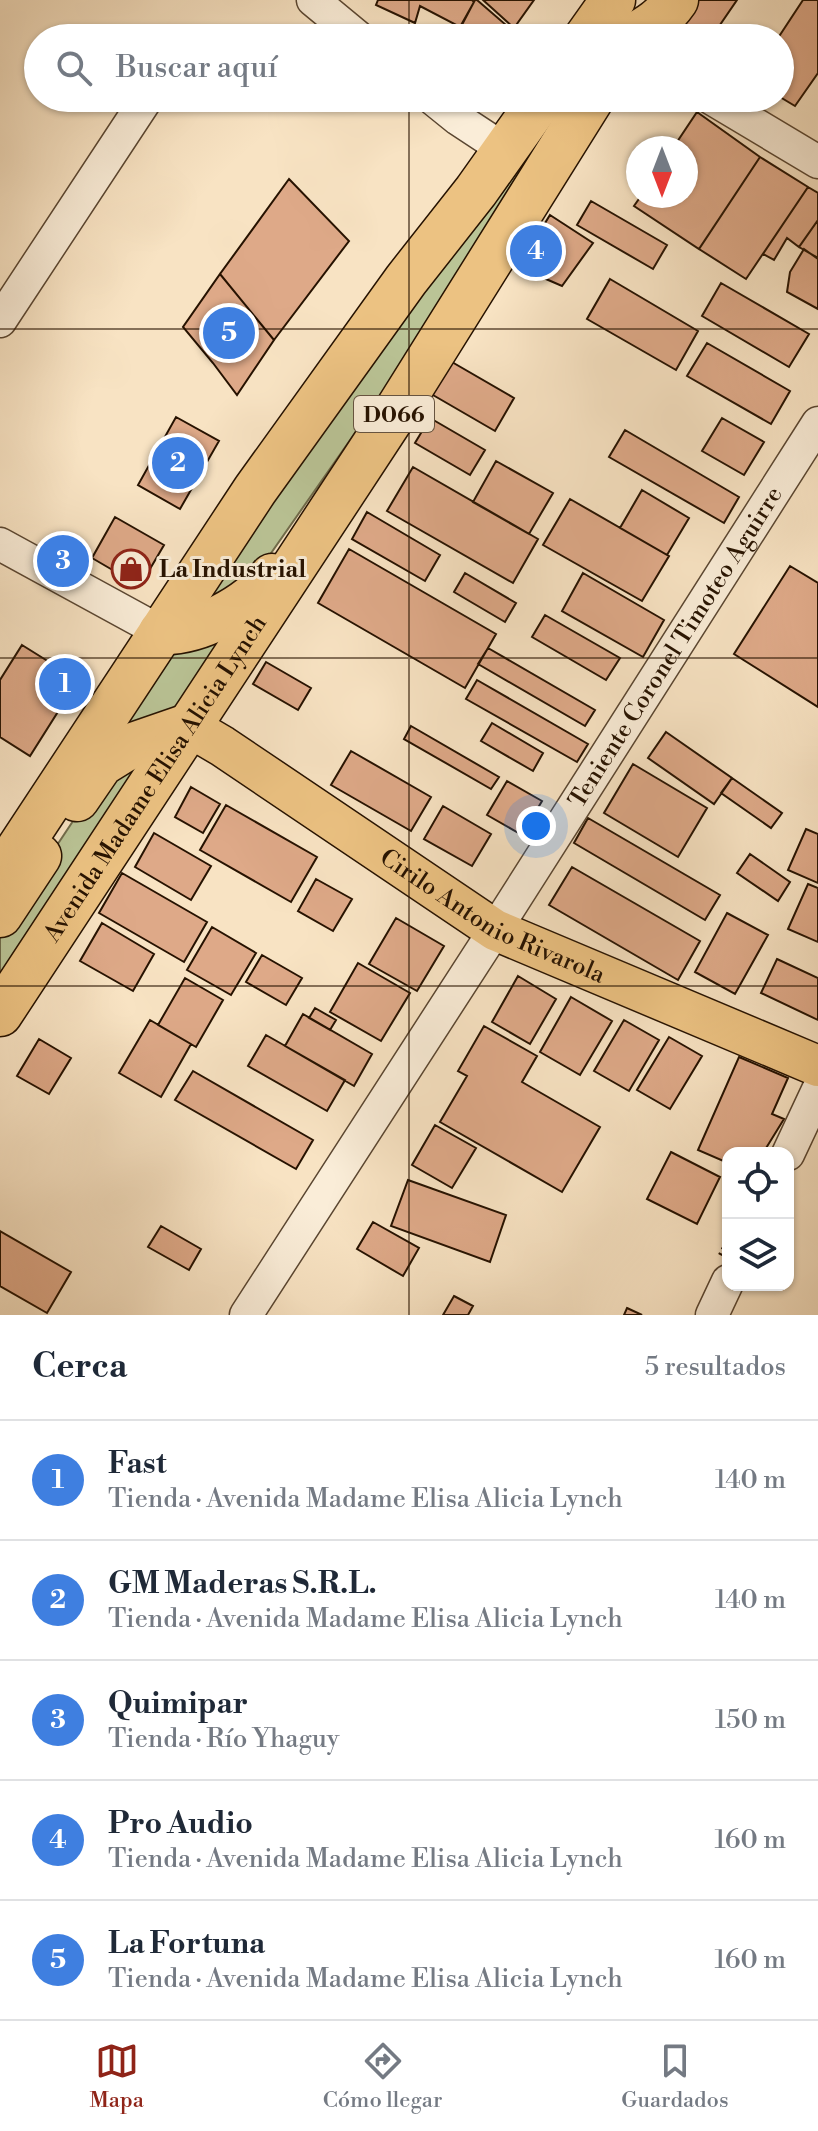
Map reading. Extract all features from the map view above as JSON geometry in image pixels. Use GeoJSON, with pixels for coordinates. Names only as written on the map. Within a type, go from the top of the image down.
{"type":"FeatureCollection","features":[{"type":"Feature","properties":{"kind":"highway"},"geometry":{"type":"LineString","coordinates":[[609,23],[653,0]]}},
{"type":"Feature","properties":{"kind":"highway"},"geometry":{"type":"LineString","coordinates":[[609,23],[655,24],[676,0]]}},
{"type":"Feature","properties":{"kind":"highway","name":"D066"},"geometry":{"type":"LineString","coordinates":[[0,877],[264,478],[406,280],[476,191],[532,112]]}},
{"type":"Feature","properties":{"kind":"highway","name":"Avenida Madame Elisa Alicia Lynch"},"geometry":{"type":"LineString","coordinates":[[0,1014],[397,410],[583,112]]}},
{"type":"Feature","properties":{"kind":"highway"},"geometry":{"type":"LineString","coordinates":[[161,632],[175,633],[202,626],[236,607],[269,580],[369,434],[397,410]]}},
{"type":"Feature","properties":{"kind":"highway"},"geometry":{"type":"LineString","coordinates":[[0,915],[101,764],[130,746],[188,726]]}},
{"type":"Feature","properties":{"kind":"main road","name":"Cirilo Antonio Rivarola"},"geometry":{"type":"LineString","coordinates":[[188,726],[495,930],[818,1066]]}},
{"type":"Feature","properties":{"kind":"street"},"geometry":{"type":"LineString","coordinates":[[313,0],[342,24]]}},
{"type":"Feature","properties":{"kind":"street"},"geometry":{"type":"LineString","coordinates":[[0,321],[138,112]]}},
{"type":"Feature","properties":{"kind":"street"},"geometry":{"type":"LineString","coordinates":[[449,112],[505,150]]}},
{"type":"Feature","properties":{"kind":"street"},"geometry":{"type":"LineString","coordinates":[[734,112],[818,162]]}},
{"type":"Feature","properties":{"kind":"street","name":"Teniente Coronel Timoteo Aguirre"},"geometry":{"type":"LineString","coordinates":[[246,1315],[818,423]]}},
{"type":"Feature","properties":{"kind":"street"},"geometry":{"type":"LineString","coordinates":[[0,544],[161,632]]}},
{"type":"Feature","properties":{"kind":"street"},"geometry":{"type":"LineString","coordinates":[[791,1147],[818,1090]]}},
{"type":"Feature","properties":{"kind":"street"},"geometry":{"type":"LineString","coordinates":[[712,1315],[723,1291]]}},
{"type":"Feature","properties":{"kind":"green space"},"geometry":{"type":"Polygon","coordinates":[[[544,137],[397,373],[262,566],[184,619],[363,353],[481,219],[544,137]]]}},
{"type":"Feature","properties":{"kind":"green space"},"geometry":{"type":"Polygon","coordinates":[[[239,615],[176,719],[106,744],[162,655],[239,615]]]}},
{"type":"Feature","properties":{"kind":"green space"},"geometry":{"type":"Polygon","coordinates":[[[155,749],[0,991],[0,931],[93,791],[155,749]]]}},
{"type":"Feature","properties":{"kind":"building"},"geometry":{"type":"Polygon","coordinates":[[[378,0],[474,2],[462,24],[454,24],[420,6],[415,23],[376,5],[378,0]]]}},
{"type":"Feature","properties":{"kind":"building"},"geometry":{"type":"Polygon","coordinates":[[[477,0],[505,24],[462,24],[477,0]]]}},
{"type":"Feature","properties":{"kind":"building"},"geometry":{"type":"Polygon","coordinates":[[[483,0],[534,0],[517,24],[510,24],[483,0]]]}},
{"type":"Feature","properties":{"kind":"building"},"geometry":{"type":"Polygon","coordinates":[[[685,0],[737,0],[721,24],[668,24],[685,0]]]}},
{"type":"Feature","properties":{"kind":"building"},"geometry":{"type":"Polygon","coordinates":[[[803,0],[818,0],[818,73],[795,106],[794,24],[787,24],[803,0]]]}},
{"type":"Feature","properties":{"kind":"building"},"geometry":{"type":"Polygon","coordinates":[[[697,112],[760,157],[699,249],[637,208],[698,208],[698,136],[681,136],[697,112]]]}},
{"type":"Feature","properties":{"kind":"building"},"geometry":{"type":"Polygon","coordinates":[[[760,157],[808,187],[746,279],[699,249],[760,157]]]}},
{"type":"Feature","properties":{"kind":"building"},"geometry":{"type":"Polygon","coordinates":[[[289,179],[349,241],[274,340],[220,274],[289,179]]]}},
{"type":"Feature","properties":{"kind":"building"},"geometry":{"type":"Polygon","coordinates":[[[808,187],[818,193],[818,220],[799,247],[787,238],[774,260],[763,254],[808,187]]]}},
{"type":"Feature","properties":{"kind":"building"},"geometry":{"type":"Polygon","coordinates":[[[591,201],[667,245],[653,269],[577,225],[591,201]]]}},
{"type":"Feature","properties":{"kind":"building"},"geometry":{"type":"Polygon","coordinates":[[[550,215],[593,243],[562,286],[521,262],[550,215]]]}},
{"type":"Feature","properties":{"kind":"building"},"geometry":{"type":"Polygon","coordinates":[[[818,220],[818,258],[799,247],[818,220]]]}},
{"type":"Feature","properties":{"kind":"building"},"geometry":{"type":"Polygon","coordinates":[[[804,249],[818,259],[818,309],[787,292],[790,272],[804,249]]]}},
{"type":"Feature","properties":{"kind":"building"},"geometry":{"type":"Polygon","coordinates":[[[220,274],[274,340],[237,395],[183,327],[220,274]]]}},
{"type":"Feature","properties":{"kind":"building"},"geometry":{"type":"Polygon","coordinates":[[[610,279],[698,331],[676,370],[587,319],[610,279]]]}},
{"type":"Feature","properties":{"kind":"building"},"geometry":{"type":"Polygon","coordinates":[[[721,283],[809,334],[789,367],[702,316],[721,283]]]}},
{"type":"Feature","properties":{"kind":"building"},"geometry":{"type":"Polygon","coordinates":[[[707,343],[790,391],[771,424],[687,376],[707,343]]]}},
{"type":"Feature","properties":{"kind":"building"},"geometry":{"type":"Polygon","coordinates":[[[445,358],[514,398],[495,431],[426,391],[445,358]]]}},
{"type":"Feature","properties":{"kind":"building"},"geometry":{"type":"Polygon","coordinates":[[[176,417],[219,441],[180,509],[138,485],[176,417]]]}},
{"type":"Feature","properties":{"kind":"building"},"geometry":{"type":"Polygon","coordinates":[[[430,418],[485,450],[470,475],[415,443],[430,418]]]}},
{"type":"Feature","properties":{"kind":"building"},"geometry":{"type":"Polygon","coordinates":[[[722,418],[764,442],[744,475],[702,451],[722,418]]]}},
{"type":"Feature","properties":{"kind":"building"},"geometry":{"type":"Polygon","coordinates":[[[625,430],[739,497],[724,523],[609,457],[625,430]]]}},
{"type":"Feature","properties":{"kind":"building"},"geometry":{"type":"Polygon","coordinates":[[[496,461],[553,493],[529,534],[473,502],[496,461]]]}},
{"type":"Feature","properties":{"kind":"building"},"geometry":{"type":"Polygon","coordinates":[[[413,467],[538,539],[513,583],[387,511],[413,467]]]}},
{"type":"Feature","properties":{"kind":"building"},"geometry":{"type":"Polygon","coordinates":[[[642,490],[689,518],[667,555],[620,528],[642,490]]]}},
{"type":"Feature","properties":{"kind":"building"},"geometry":{"type":"Polygon","coordinates":[[[570,499],[669,556],[642,601],[543,545],[570,499]]]}},
{"type":"Feature","properties":{"kind":"building"},"geometry":{"type":"Polygon","coordinates":[[[367,512],[440,555],[425,581],[352,539],[367,512]]]}},
{"type":"Feature","properties":{"kind":"building"},"geometry":{"type":"Polygon","coordinates":[[[115,517],[164,545],[140,586],[92,558],[115,517]]]}},
{"type":"Feature","properties":{"kind":"building"},"geometry":{"type":"Polygon","coordinates":[[[349,549],[496,634],[465,688],[318,603],[349,549]]]}},
{"type":"Feature","properties":{"kind":"building"},"geometry":{"type":"Polygon","coordinates":[[[790,566],[818,583],[818,707],[734,654],[790,566]]]}},
{"type":"Feature","properties":{"kind":"building"},"geometry":{"type":"Polygon","coordinates":[[[465,573],[516,603],[505,622],[454,592],[465,573]]]}},
{"type":"Feature","properties":{"kind":"building"},"geometry":{"type":"Polygon","coordinates":[[[583,573],[664,620],[643,657],[562,611],[583,573]]]}},
{"type":"Feature","properties":{"kind":"building"},"geometry":{"type":"Polygon","coordinates":[[[545,615],[620,658],[606,680],[532,637],[545,615]]]}},
{"type":"Feature","properties":{"kind":"building"},"geometry":{"type":"Polygon","coordinates":[[[22,645],[78,680],[30,756],[0,737],[0,680],[22,645]]]}},
{"type":"Feature","properties":{"kind":"building"},"geometry":{"type":"Polygon","coordinates":[[[488,648],[595,710],[585,726],[478,664],[488,648]]]}},
{"type":"Feature","properties":{"kind":"building"},"geometry":{"type":"Polygon","coordinates":[[[266,662],[311,688],[298,710],[253,684],[266,662]]]}},
{"type":"Feature","properties":{"kind":"building"},"geometry":{"type":"Polygon","coordinates":[[[477,680],[588,744],[577,762],[466,699],[477,680]]]}},
{"type":"Feature","properties":{"kind":"building"},"geometry":{"type":"Polygon","coordinates":[[[492,723],[543,753],[533,771],[481,741],[492,723]]]}},
{"type":"Feature","properties":{"kind":"building"},"geometry":{"type":"Polygon","coordinates":[[[411,726],[499,777],[491,789],[404,739],[411,726]]]}},
{"type":"Feature","properties":{"kind":"building"},"geometry":{"type":"Polygon","coordinates":[[[666,732],[732,778],[714,804],[648,758],[666,732]]]}},
{"type":"Feature","properties":{"kind":"building"},"geometry":{"type":"Polygon","coordinates":[[[351,751],[431,797],[411,831],[331,785],[351,751]]]}},
{"type":"Feature","properties":{"kind":"building"},"geometry":{"type":"Polygon","coordinates":[[[633,764],[707,808],[678,857],[604,813],[633,764]]]}},
{"type":"Feature","properties":{"kind":"building"},"geometry":{"type":"Polygon","coordinates":[[[732,778],[782,813],[771,828],[721,793],[732,778]]]}},
{"type":"Feature","properties":{"kind":"building"},"geometry":{"type":"Polygon","coordinates":[[[507,781],[542,801],[522,835],[487,815],[507,781]]]}},
{"type":"Feature","properties":{"kind":"building"},"geometry":{"type":"Polygon","coordinates":[[[191,787],[220,804],[203,833],[175,817],[191,787]]]}},
{"type":"Feature","properties":{"kind":"building"},"geometry":{"type":"Polygon","coordinates":[[[226,805],[317,857],[291,902],[200,850],[226,805]]]}},
{"type":"Feature","properties":{"kind":"building"},"geometry":{"type":"Polygon","coordinates":[[[443,806],[491,834],[472,866],[424,839],[443,806]]]}},
{"type":"Feature","properties":{"kind":"building"},"geometry":{"type":"Polygon","coordinates":[[[588,818],[720,895],[705,920],[574,843],[588,818]]]}},
{"type":"Feature","properties":{"kind":"building"},"geometry":{"type":"Polygon","coordinates":[[[806,829],[818,834],[818,883],[788,870],[806,829]]]}},
{"type":"Feature","properties":{"kind":"building"},"geometry":{"type":"Polygon","coordinates":[[[154,833],[211,866],[191,900],[135,867],[154,833]]]}},
{"type":"Feature","properties":{"kind":"building"},"geometry":{"type":"Polygon","coordinates":[[[750,854],[790,882],[778,901],[737,873],[750,854]]]}},
{"type":"Feature","properties":{"kind":"building"},"geometry":{"type":"Polygon","coordinates":[[[572,867],[700,941],[678,980],[549,905],[572,867]]]}},
{"type":"Feature","properties":{"kind":"building"},"geometry":{"type":"Polygon","coordinates":[[[122,873],[207,922],[184,962],[99,913],[122,873]]]}},
{"type":"Feature","properties":{"kind":"building"},"geometry":{"type":"Polygon","coordinates":[[[316,879],[352,899],[333,931],[298,911],[316,879]]]}},
{"type":"Feature","properties":{"kind":"building"},"geometry":{"type":"Polygon","coordinates":[[[808,884],[818,888],[818,942],[788,929],[808,884]]]}},
{"type":"Feature","properties":{"kind":"building"},"geometry":{"type":"Polygon","coordinates":[[[727,913],[768,935],[735,994],[695,972],[727,913]]]}},
{"type":"Feature","properties":{"kind":"building"},"geometry":{"type":"Polygon","coordinates":[[[396,918],[444,946],[417,991],[369,964],[396,918]]]}},
{"type":"Feature","properties":{"kind":"building"},"geometry":{"type":"Polygon","coordinates":[[[102,923],[154,954],[133,991],[80,961],[102,923]]]}},
{"type":"Feature","properties":{"kind":"building"},"geometry":{"type":"Polygon","coordinates":[[[212,927],[256,953],[231,995],[187,970],[212,927]]]}},
{"type":"Feature","properties":{"kind":"building"},"geometry":{"type":"Polygon","coordinates":[[[262,955],[302,978],[286,1005],[246,982],[262,955]]]}},
{"type":"Feature","properties":{"kind":"building"},"geometry":{"type":"Polygon","coordinates":[[[777,959],[818,978],[818,1020],[761,993],[777,959]]]}},
{"type":"Feature","properties":{"kind":"building"},"geometry":{"type":"Polygon","coordinates":[[[358,963],[410,993],[381,1041],[330,1012],[358,963]]]}},
{"type":"Feature","properties":{"kind":"building"},"geometry":{"type":"Polygon","coordinates":[[[518,976],[556,999],[530,1044],[492,1022],[518,976]]]}},
{"type":"Feature","properties":{"kind":"building"},"geometry":{"type":"Polygon","coordinates":[[[185,978],[223,1000],[196,1047],[158,1025],[185,978]]]}},
{"type":"Feature","properties":{"kind":"building"},"geometry":{"type":"Polygon","coordinates":[[[571,997],[612,1021],[580,1075],[540,1052],[571,997]]]}},
{"type":"Feature","properties":{"kind":"building"},"geometry":{"type":"Polygon","coordinates":[[[315,1008],[336,1020],[330,1030],[309,1018],[315,1008]]]}},
{"type":"Feature","properties":{"kind":"building"},"geometry":{"type":"Polygon","coordinates":[[[303,1014],[372,1054],[354,1086],[285,1046],[303,1014]]]}},
{"type":"Feature","properties":{"kind":"building"},"geometry":{"type":"Polygon","coordinates":[[[150,1020],[191,1044],[161,1097],[119,1073],[150,1020]]]}},
{"type":"Feature","properties":{"kind":"building"},"geometry":{"type":"Polygon","coordinates":[[[624,1020],[659,1040],[629,1091],[594,1071],[624,1020]]]}},
{"type":"Feature","properties":{"kind":"building"},"geometry":{"type":"Polygon","coordinates":[[[484,1026],[537,1056],[522,1082],[600,1127],[562,1192],[440,1122],[467,1076],[458,1071],[484,1026]]]}},
{"type":"Feature","properties":{"kind":"building"},"geometry":{"type":"Polygon","coordinates":[[[266,1035],[345,1080],[327,1111],[248,1066],[266,1035]]]}},
{"type":"Feature","properties":{"kind":"building"},"geometry":{"type":"Polygon","coordinates":[[[669,1037],[702,1056],[670,1109],[637,1090],[669,1037]]]}},
{"type":"Feature","properties":{"kind":"building"},"geometry":{"type":"Polygon","coordinates":[[[39,1039],[71,1058],[49,1094],[17,1076],[39,1039]]]}},
{"type":"Feature","properties":{"kind":"building"},"geometry":{"type":"Polygon","coordinates":[[[739,1057],[788,1078],[772,1114],[784,1119],[767,1147],[722,1147],[722,1160],[698,1150],[739,1057]]]}},
{"type":"Feature","properties":{"kind":"building"},"geometry":{"type":"Polygon","coordinates":[[[193,1071],[313,1140],[296,1169],[175,1100],[193,1071]]]}},
{"type":"Feature","properties":{"kind":"building"},"geometry":{"type":"Polygon","coordinates":[[[435,1125],[476,1148],[452,1188],[412,1165],[435,1125]]]}},
{"type":"Feature","properties":{"kind":"building"},"geometry":{"type":"Polygon","coordinates":[[[671,1152],[720,1177],[697,1224],[647,1199],[671,1152]]]}},
{"type":"Feature","properties":{"kind":"building"},"geometry":{"type":"Polygon","coordinates":[[[408,1180],[506,1215],[490,1262],[391,1226],[408,1180]]]}},
{"type":"Feature","properties":{"kind":"building"},"geometry":{"type":"Polygon","coordinates":[[[373,1222],[419,1248],[403,1276],[357,1249],[373,1222]]]}},
{"type":"Feature","properties":{"kind":"building"},"geometry":{"type":"Polygon","coordinates":[[[161,1226],[201,1249],[189,1270],[148,1247],[161,1226]]]}},
{"type":"Feature","properties":{"kind":"building"},"geometry":{"type":"Polygon","coordinates":[[[0,1231],[71,1272],[47,1313],[0,1286],[0,1231]]]}},
{"type":"Feature","properties":{"kind":"building"},"geometry":{"type":"Polygon","coordinates":[[[454,1296],[473,1306],[468,1315],[443,1315],[454,1296]]]}},
{"type":"Feature","properties":{"kind":"building"},"geometry":{"type":"Polygon","coordinates":[[[627,1308],[642,1315],[624,1315],[627,1308]]]}},
{"type":"Feature","properties":{"kind":"place","name":"Pro Audio"},"geometry":{"type":"Point","coordinates":[536,251]}},
{"type":"Feature","properties":{"kind":"place","name":"La Fortuna"},"geometry":{"type":"Point","coordinates":[229,333]}},
{"type":"Feature","properties":{"kind":"place","name":"GM Maderas S.R.L."},"geometry":{"type":"Point","coordinates":[178,463]}},
{"type":"Feature","properties":{"kind":"place","name":"Quimipar"},"geometry":{"type":"Point","coordinates":[63,561]}},
{"type":"Feature","properties":{"kind":"place","name":"La Industrial"},"geometry":{"type":"Point","coordinates":[131,569]}},
{"type":"Feature","properties":{"kind":"place","name":"Fast"},"geometry":{"type":"Point","coordinates":[65,684]}}]}
